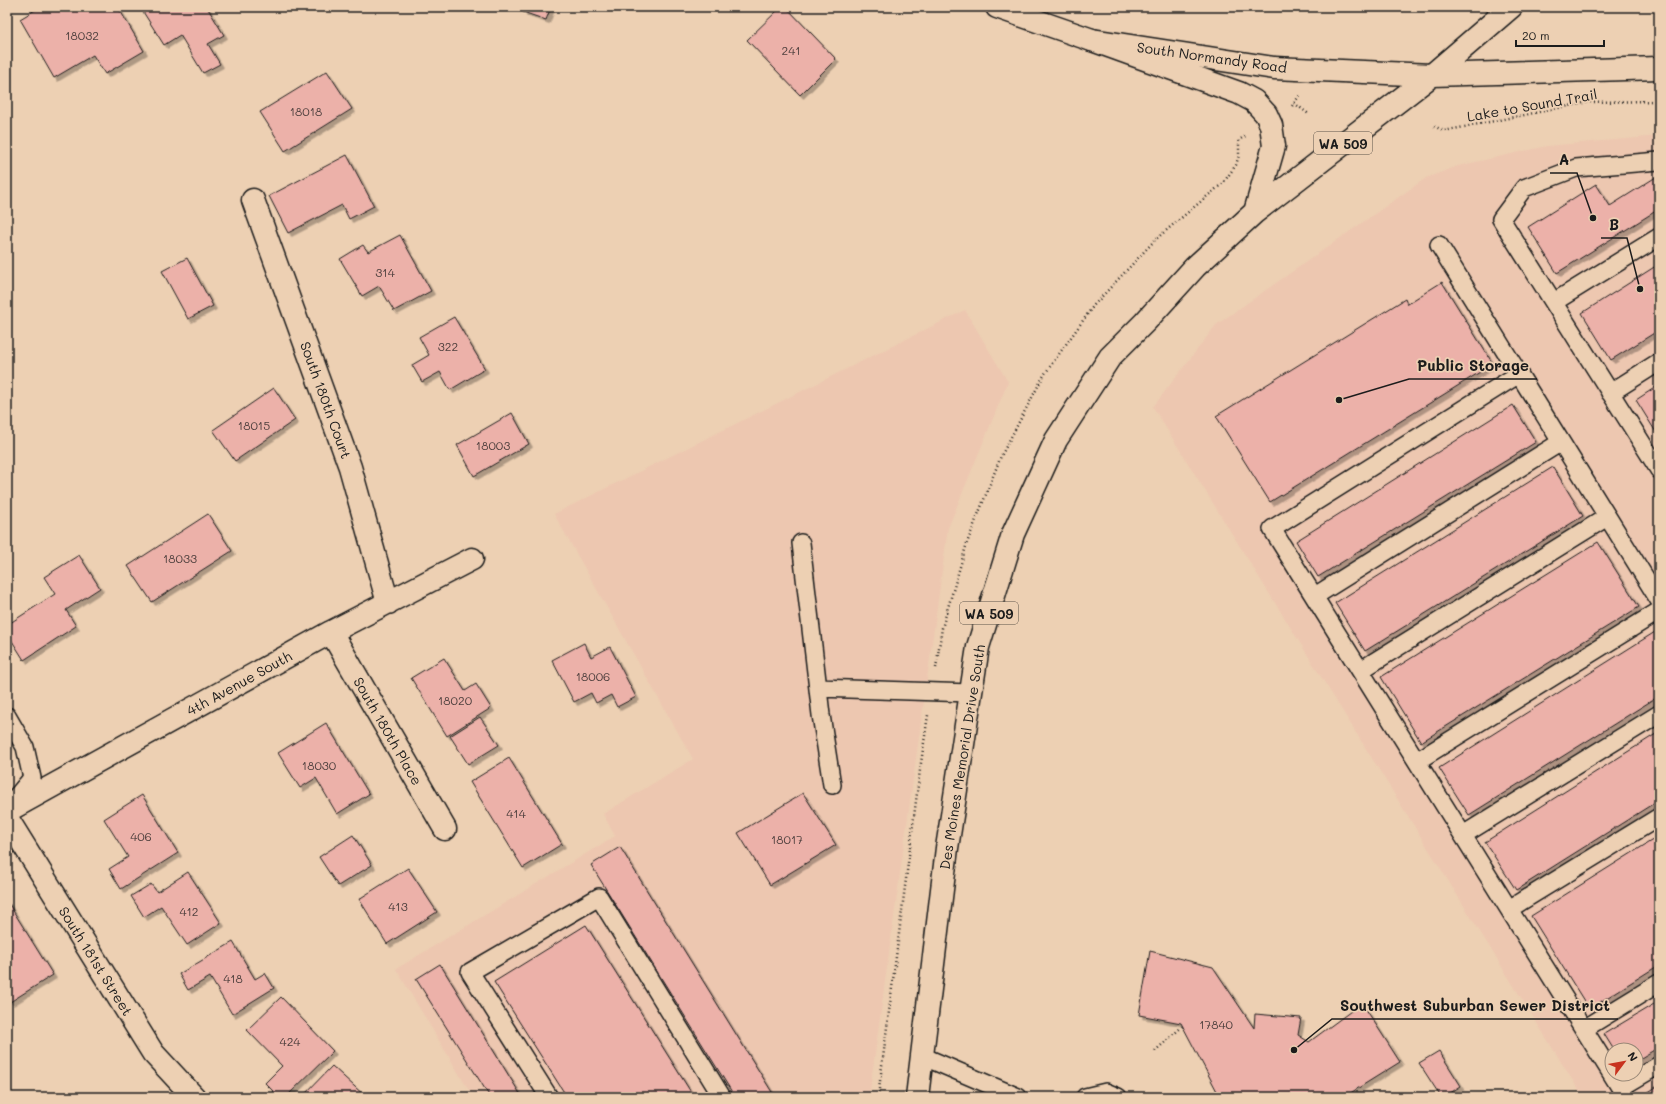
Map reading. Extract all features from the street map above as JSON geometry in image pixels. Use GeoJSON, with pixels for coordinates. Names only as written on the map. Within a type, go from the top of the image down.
{"type":"FeatureCollection","features":[{"type":"Feature","properties":{"kind":"street","name":"South Normandy Road"},"geometry":{"type":"LineString","coordinates":[[997,7],[1092,40],[1274,68],[1432,75]]}},
{"type":"Feature","properties":{"kind":"street","name":"WA 509"},"geometry":{"type":"LineString","coordinates":[[1432,75],[1511,7]]}},
{"type":"Feature","properties":{"kind":"street"},"geometry":{"type":"LineString","coordinates":[[1092,40],[1239,93],[1254,102],[1266,114],[1271,125],[1274,146],[1255,212]]}},
{"type":"Feature","properties":{"kind":"street"},"geometry":{"type":"LineString","coordinates":[[1432,75],[1659,68]]}},
{"type":"Feature","properties":{"kind":"street","name":"Des Moines Memorial Drive South"},"geometry":{"type":"LineString","coordinates":[[917,1097],[947,848],[978,647],[1013,534],[1056,440],[1110,357],[1145,322],[1195,267],[1255,212],[1432,75]]}},
{"type":"Feature","properties":{"kind":"street","name":"South 180th Court"},"geometry":{"type":"LineString","coordinates":[[253,200],[350,467],[388,603]]}},
{"type":"Feature","properties":{"kind":"street","name":"4th Avenue South"},"geometry":{"type":"LineString","coordinates":[[7,809],[331,632],[472,559]]}},
{"type":"Feature","properties":{"kind":"street","name":"South 180th Place"},"geometry":{"type":"LineString","coordinates":[[331,632],[445,829]]}},
{"type":"Feature","properties":{"kind":"street","name":"South 181st Street"},"geometry":{"type":"LineString","coordinates":[[7,818],[153,1053],[194,1097]]}},
{"type":"Feature","properties":{"kind":"lane"},"geometry":{"type":"LineString","coordinates":[[1659,161],[1576,168],[1524,188],[1501,219],[1659,470]]}},
{"type":"Feature","properties":{"kind":"lane"},"geometry":{"type":"LineString","coordinates":[[1554,302],[1659,237]]}},
{"type":"Feature","properties":{"kind":"lane"},"geometry":{"type":"LineString","coordinates":[[1439,245],[1659,600]]}},
{"type":"Feature","properties":{"kind":"lane"},"geometry":{"type":"LineString","coordinates":[[1610,393],[1659,362]]}},
{"type":"Feature","properties":{"kind":"lane"},"geometry":{"type":"LineString","coordinates":[[1519,374],[1272,529],[1623,1093],[1659,1065]]}},
{"type":"Feature","properties":{"kind":"lane"},"geometry":{"type":"LineString","coordinates":[[1315,596],[1561,442]]}},
{"type":"Feature","properties":{"kind":"lane"},"geometry":{"type":"LineString","coordinates":[[1361,670],[1607,517]]}},
{"type":"Feature","properties":{"kind":"lane"},"geometry":{"type":"LineString","coordinates":[[801,543],[818,688],[832,785]]}},
{"type":"Feature","properties":{"kind":"lane"},"geometry":{"type":"LineString","coordinates":[[1417,761],[1659,611]]}},
{"type":"Feature","properties":{"kind":"lane"},"geometry":{"type":"LineString","coordinates":[[818,688],[971,693]]}},
{"type":"Feature","properties":{"kind":"lane"},"geometry":{"type":"LineString","coordinates":[[1463,835],[1659,714]]}},
{"type":"Feature","properties":{"kind":"lane"},"geometry":{"type":"LineString","coordinates":[[7,716],[25,746],[32,778],[7,809]]}},
{"type":"Feature","properties":{"kind":"lane"},"geometry":{"type":"LineString","coordinates":[[1509,909],[1659,817]]}},
{"type":"Feature","properties":{"kind":"lane"},"geometry":{"type":"LineString","coordinates":[[549,1097],[470,972],[599,897],[722,1097]]}},
{"type":"Feature","properties":{"kind":"lane"},"geometry":{"type":"LineString","coordinates":[[1584,1029],[1659,983]]}},
{"type":"Feature","properties":{"kind":"lane"},"geometry":{"type":"LineString","coordinates":[[922,1056],[1018,1097]]}},
{"type":"Feature","properties":{"kind":"lane"},"geometry":{"type":"LineString","coordinates":[[1085,1097],[1106,1092],[1118,1097]]}},
{"type":"Feature","properties":{"kind":"path","name":"Lake to Sound Trail"},"geometry":{"type":"LineString","coordinates":[[1434,126],[1444,131],[1589,102],[1659,101]]}},
{"type":"Feature","properties":{"kind":"path"},"geometry":{"type":"LineString","coordinates":[[1294,103],[1310,115]]}},
{"type":"Feature","properties":{"kind":"path"},"geometry":{"type":"LineString","coordinates":[[1239,140],[1248,135]]}},
{"type":"Feature","properties":{"kind":"path"},"geometry":{"type":"LineString","coordinates":[[1155,1051],[1182,1026]]}},
{"type":"Feature","properties":{"kind":"shaded area"},"geometry":{"type":"Polygon","coordinates":[[[1659,136],[1659,1097],[1583,1097],[1153,407],[1216,325],[1426,178],[1458,166],[1547,146],[1659,136]]]}},
{"type":"Feature","properties":{"kind":"shaded area"},"geometry":{"type":"Polygon","coordinates":[[[965,310],[1008,382],[948,528],[869,1097],[473,1097],[396,969],[615,836],[603,814],[693,759],[554,514],[965,310]]]}},
{"type":"Feature","properties":{"kind":"building"},"geometry":{"type":"Polygon","coordinates":[[[40,7],[118,7],[144,51],[105,74],[93,55],[54,78],[20,19],[40,7]]]}},
{"type":"Feature","properties":{"kind":"building"},"geometry":{"type":"Polygon","coordinates":[[[140,7],[207,7],[224,35],[208,44],[220,64],[203,73],[180,35],[164,45],[140,7]]]}},
{"type":"Feature","properties":{"kind":"building"},"geometry":{"type":"Polygon","coordinates":[[[525,7],[551,7],[546,20],[523,12],[525,7]]]}},
{"type":"Feature","properties":{"kind":"building"},"geometry":{"type":"Polygon","coordinates":[[[781,7],[786,7],[836,59],[800,95],[747,40],[781,7]]]}},
{"type":"Feature","properties":{"kind":"building"},"geometry":{"type":"Polygon","coordinates":[[[327,71],[352,109],[285,151],[260,112],[327,71]]]}},
{"type":"Feature","properties":{"kind":"building"},"geometry":{"type":"Polygon","coordinates":[[[347,155],[374,206],[349,219],[342,205],[288,233],[269,196],[347,155]]]}},
{"type":"Feature","properties":{"kind":"building"},"geometry":{"type":"Polygon","coordinates":[[[1656,177],[1659,183],[1659,209],[1557,273],[1528,227],[1596,184],[1610,206],[1656,177]]]}},
{"type":"Feature","properties":{"kind":"building"},"geometry":{"type":"Polygon","coordinates":[[[400,235],[431,291],[394,311],[379,286],[362,296],[340,259],[363,245],[368,252],[400,235]]]}},
{"type":"Feature","properties":{"kind":"building"},"geometry":{"type":"Polygon","coordinates":[[[187,258],[213,306],[188,319],[162,271],[187,258]]]}},
{"type":"Feature","properties":{"kind":"building"},"geometry":{"type":"Polygon","coordinates":[[[1659,264],[1659,330],[1611,360],[1582,313],[1659,264]]]}},
{"type":"Feature","properties":{"kind":"building"},"geometry":{"type":"Polygon","coordinates":[[[1442,282],[1493,364],[1270,502],[1216,416],[1405,299],[1407,304],[1442,282]]]}},
{"type":"Feature","properties":{"kind":"building"},"geometry":{"type":"Polygon","coordinates":[[[454,317],[485,369],[450,390],[440,372],[422,382],[412,365],[429,355],[419,337],[454,317]]]}},
{"type":"Feature","properties":{"kind":"building"},"geometry":{"type":"Polygon","coordinates":[[[1659,385],[1659,437],[1636,400],[1659,385]]]}},
{"type":"Feature","properties":{"kind":"building"},"geometry":{"type":"Polygon","coordinates":[[[274,388],[295,420],[235,461],[213,430],[274,388]]]}},
{"type":"Feature","properties":{"kind":"building"},"geometry":{"type":"Polygon","coordinates":[[[1513,405],[1536,442],[1318,577],[1296,541],[1513,405]]]}},
{"type":"Feature","properties":{"kind":"building"},"geometry":{"type":"Polygon","coordinates":[[[512,413],[529,444],[474,476],[457,445],[512,413]]]}},
{"type":"Feature","properties":{"kind":"building"},"geometry":{"type":"Polygon","coordinates":[[[1553,467],[1583,516],[1365,651],[1335,603],[1553,467]]]}},
{"type":"Feature","properties":{"kind":"building"},"geometry":{"type":"Polygon","coordinates":[[[208,514],[232,551],[152,602],[128,566],[208,514]]]}},
{"type":"Feature","properties":{"kind":"building"},"geometry":{"type":"Polygon","coordinates":[[[1598,542],[1639,607],[1421,742],[1381,677],[1598,542]]]}},
{"type":"Feature","properties":{"kind":"building"},"geometry":{"type":"Polygon","coordinates":[[[79,555],[100,588],[66,610],[76,626],[24,660],[7,633],[7,625],[55,594],[44,577],[79,555]]]}},
{"type":"Feature","properties":{"kind":"building"},"geometry":{"type":"Polygon","coordinates":[[[1655,632],[1659,639],[1659,696],[1469,815],[1439,768],[1655,632]]]}},
{"type":"Feature","properties":{"kind":"building"},"geometry":{"type":"Polygon","coordinates":[[[584,643],[591,657],[610,647],[636,697],[617,707],[611,695],[596,703],[591,693],[574,702],[552,660],[584,643]]]}},
{"type":"Feature","properties":{"kind":"building"},"geometry":{"type":"Polygon","coordinates":[[[444,658],[465,691],[476,684],[491,708],[447,736],[411,678],[444,658]]]}},
{"type":"Feature","properties":{"kind":"building"},"geometry":{"type":"Polygon","coordinates":[[[480,717],[499,745],[468,764],[450,736],[480,717]]]}},
{"type":"Feature","properties":{"kind":"building"},"geometry":{"type":"Polygon","coordinates":[[[326,723],[369,794],[337,814],[316,778],[300,788],[278,753],[326,723]]]}},
{"type":"Feature","properties":{"kind":"building"},"geometry":{"type":"Polygon","coordinates":[[[1659,732],[1659,800],[1516,890],[1485,842],[1659,732]]]}},
{"type":"Feature","properties":{"kind":"building"},"geometry":{"type":"Polygon","coordinates":[[[509,758],[562,844],[523,868],[470,782],[509,758]]]}},
{"type":"Feature","properties":{"kind":"building"},"geometry":{"type":"Polygon","coordinates":[[[803,793],[836,845],[770,885],[738,833],[803,793]]]}},
{"type":"Feature","properties":{"kind":"building"},"geometry":{"type":"Polygon","coordinates":[[[142,795],[178,853],[121,889],[109,869],[128,857],[104,819],[142,795]]]}},
{"type":"Feature","properties":{"kind":"building"},"geometry":{"type":"Polygon","coordinates":[[[353,835],[372,865],[338,886],[319,857],[353,835]]]}},
{"type":"Feature","properties":{"kind":"building"},"geometry":{"type":"Polygon","coordinates":[[[1659,836],[1659,965],[1589,1009],[1531,916],[1659,836]]]}},
{"type":"Feature","properties":{"kind":"building"},"geometry":{"type":"Polygon","coordinates":[[[620,847],[775,1097],[735,1097],[591,865],[620,847]]]}},
{"type":"Feature","properties":{"kind":"building"},"geometry":{"type":"Polygon","coordinates":[[[408,868],[437,912],[387,944],[359,899],[408,868]]]}},
{"type":"Feature","properties":{"kind":"building"},"geometry":{"type":"Polygon","coordinates":[[[188,872],[221,923],[187,945],[161,906],[144,917],[131,896],[151,884],[157,892],[188,872]]]}},
{"type":"Feature","properties":{"kind":"building"},"geometry":{"type":"Polygon","coordinates":[[[7,901],[53,975],[10,1002],[7,998],[7,901]]]}},
{"type":"Feature","properties":{"kind":"building"},"geometry":{"type":"Polygon","coordinates":[[[586,925],[694,1097],[567,1097],[494,982],[586,925]]]}},
{"type":"Feature","properties":{"kind":"building"},"geometry":{"type":"Polygon","coordinates":[[[233,942],[255,979],[265,973],[274,988],[232,1014],[210,977],[188,990],[179,974],[233,942]]]}},
{"type":"Feature","properties":{"kind":"building"},"geometry":{"type":"Polygon","coordinates":[[[1150,951],[1213,967],[1254,1028],[1255,1014],[1301,1018],[1298,1035],[1309,1042],[1362,1003],[1400,1062],[1344,1097],[1220,1097],[1181,1023],[1139,1015],[1150,951]]]}},
{"type":"Feature","properties":{"kind":"building"},"geometry":{"type":"Polygon","coordinates":[[[440,964],[522,1097],[490,1097],[416,979],[440,964]]]}},
{"type":"Feature","properties":{"kind":"building"},"geometry":{"type":"Polygon","coordinates":[[[281,997],[333,1051],[286,1097],[279,1097],[265,1083],[282,1066],[247,1030],[281,997]]]}},
{"type":"Feature","properties":{"kind":"building"},"geometry":{"type":"Polygon","coordinates":[[[1659,1001],[1659,1047],[1644,1056],[1644,1042],[1609,1042],[1604,1034],[1659,1001]]]}},
{"type":"Feature","properties":{"kind":"building"},"geometry":{"type":"Polygon","coordinates":[[[1439,1051],[1461,1086],[1444,1097],[1441,1097],[1419,1063],[1439,1051]]]}},
{"type":"Feature","properties":{"kind":"building"},"geometry":{"type":"Polygon","coordinates":[[[332,1066],[366,1097],[302,1097],[332,1066]]]}},
{"type":"Feature","properties":{"kind":"building"},"geometry":{"type":"Polygon","coordinates":[[[1659,1085],[1659,1097],[1645,1097],[1644,1095],[1659,1085]]]}},
{"type":"Feature","properties":{"kind":"place","name":"A"},"geometry":{"type":"Point","coordinates":[1593,218]}},
{"type":"Feature","properties":{"kind":"place","name":"B"},"geometry":{"type":"Point","coordinates":[1640,289]}},
{"type":"Feature","properties":{"kind":"place","name":"Public Storage"},"geometry":{"type":"Point","coordinates":[1339,400]}},
{"type":"Feature","properties":{"kind":"place","name":"Southwest Suburban Sewer District"},"geometry":{"type":"Point","coordinates":[1294,1050]}}]}
